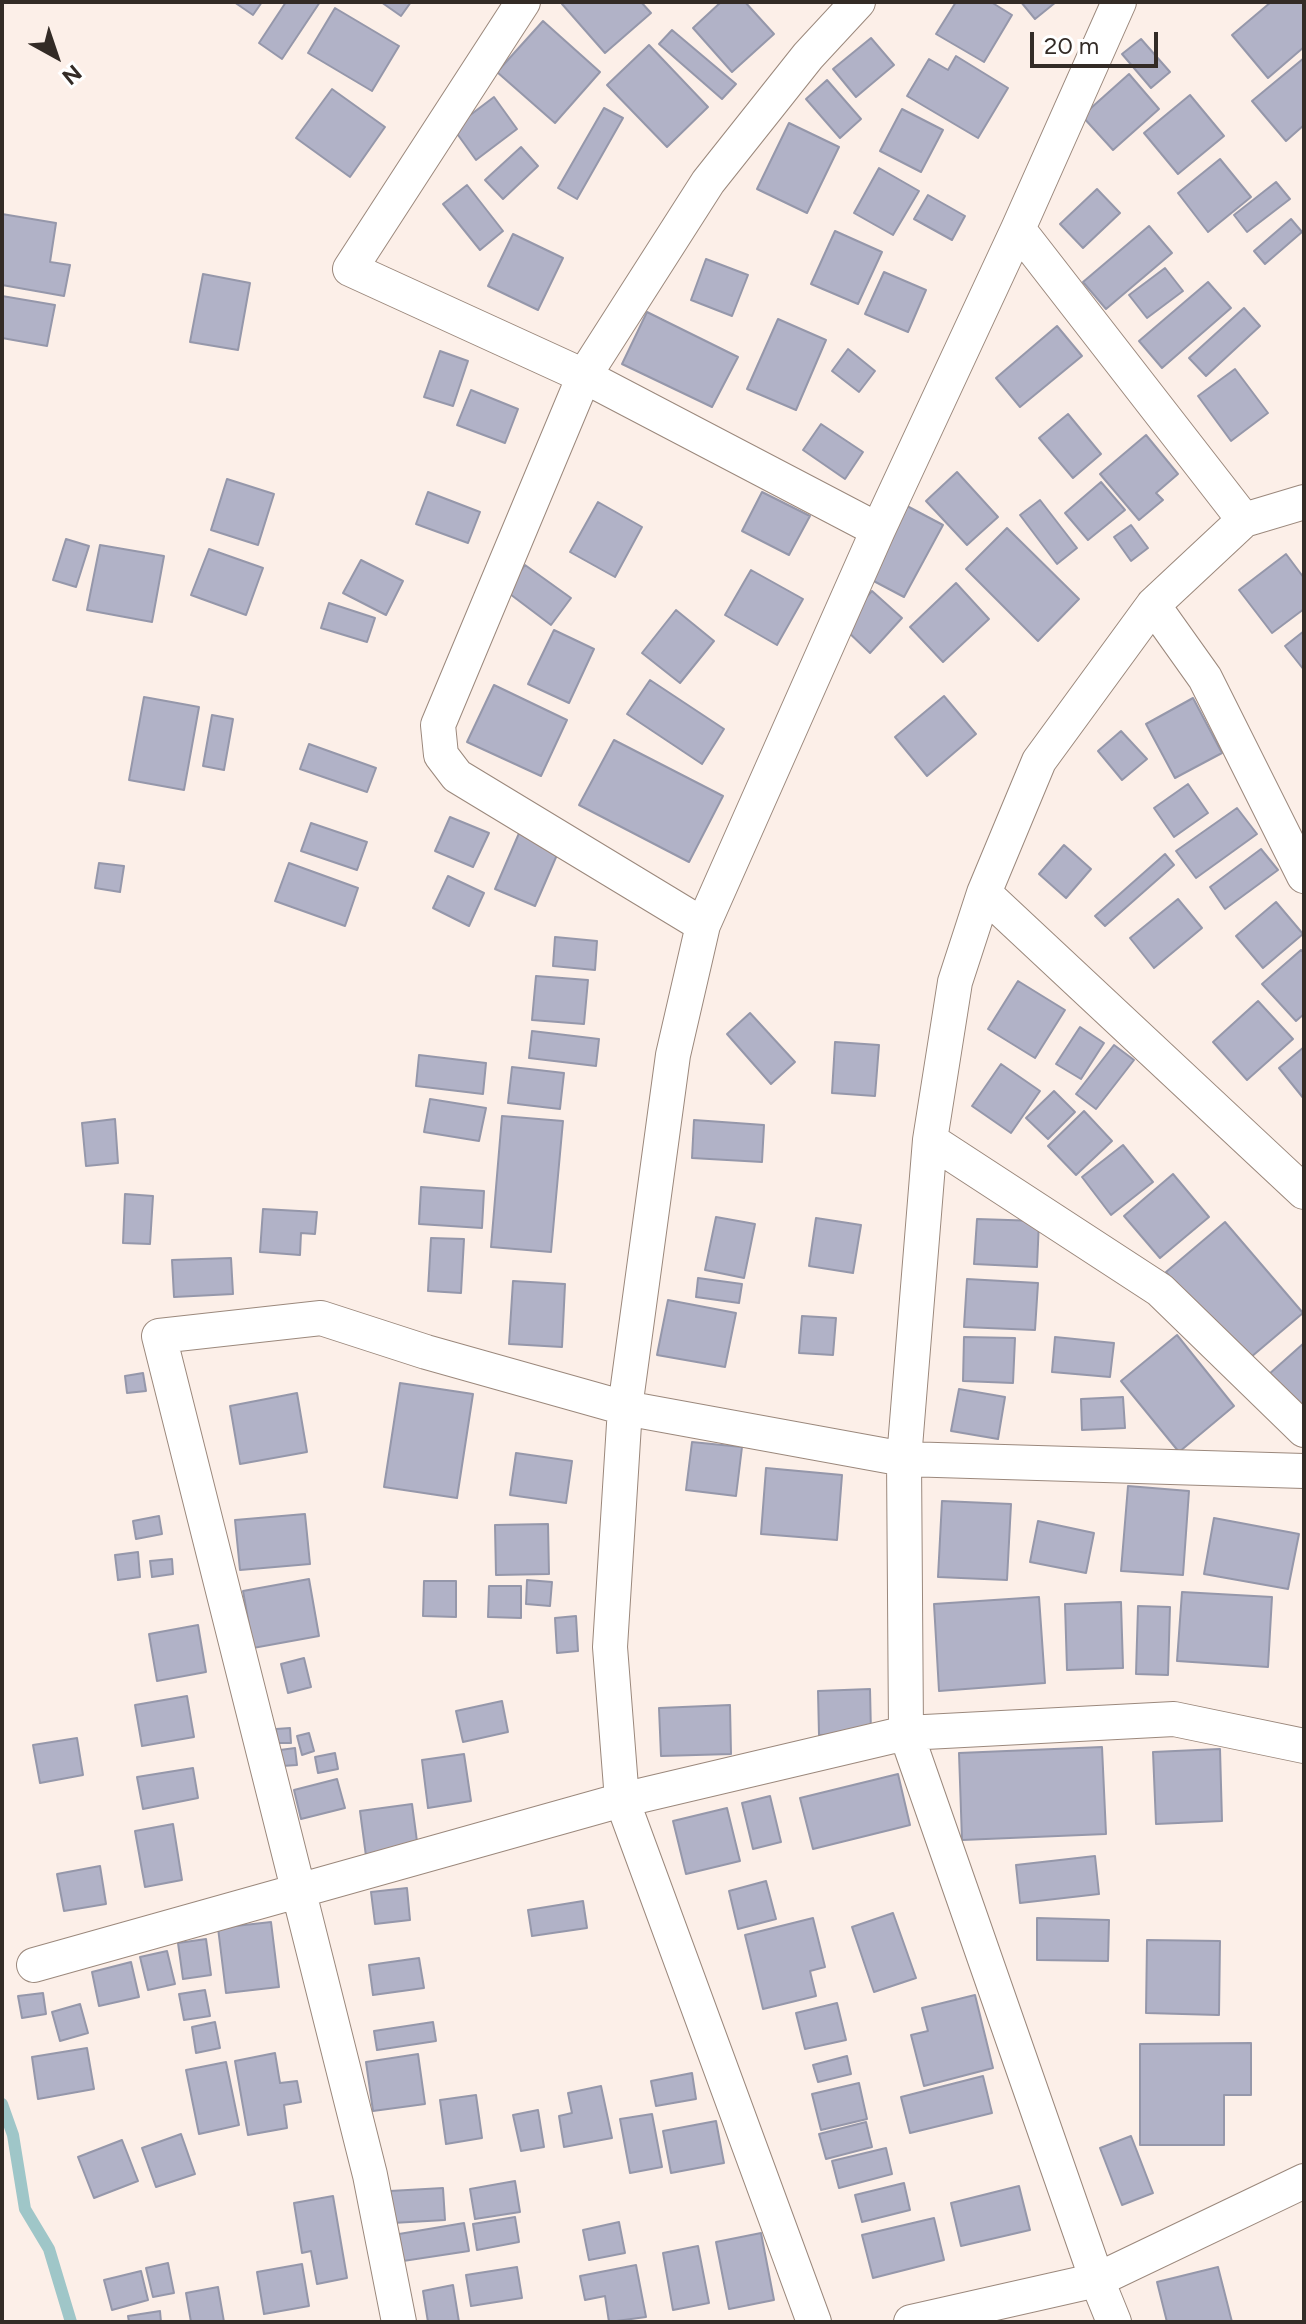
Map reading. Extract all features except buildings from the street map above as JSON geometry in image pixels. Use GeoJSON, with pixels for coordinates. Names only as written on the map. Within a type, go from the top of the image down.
{"type":"FeatureCollection","features":[{"type":"Feature","properties":{"kind":"street"},"geometry":{"type":"LineString","coordinates":[[523,2],[350,269],[584,376],[878,530]]}},
{"type":"Feature","properties":{"kind":"street"},"geometry":{"type":"LineString","coordinates":[[703,925],[457,776],[441,755],[438,725],[584,376],[708,182],[808,56],[858,2]]}},
{"type":"Feature","properties":{"kind":"street"},"geometry":{"type":"LineString","coordinates":[[814,2322],[622,1800],[610,1647],[625,1408],[673,1055],[703,925],[878,530],[1119,2]]}},
{"type":"Feature","properties":{"kind":"street"},"geometry":{"type":"LineString","coordinates":[[1018,229],[1244,520]]}},
{"type":"Feature","properties":{"kind":"street"},"geometry":{"type":"LineString","coordinates":[[1114,2322],[906,1733],[904,1459],[930,1140],[955,982],[984,893],[1039,761],[1153,605],[1244,520],[1304,502]]}},
{"type":"Feature","properties":{"kind":"street"},"geometry":{"type":"LineString","coordinates":[[1153,605],[1205,678],[1304,876]]}},
{"type":"Feature","properties":{"kind":"street"},"geometry":{"type":"LineString","coordinates":[[984,893],[1304,1192]]}},
{"type":"Feature","properties":{"kind":"street"},"geometry":{"type":"LineString","coordinates":[[930,1140],[1160,1290],[1304,1430]]}},
{"type":"Feature","properties":{"kind":"street"},"geometry":{"type":"LineString","coordinates":[[399,2322],[370,2175],[159,1336],[321,1318],[426,1352],[625,1408],[904,1459],[1304,1471]]}},
{"type":"Feature","properties":{"kind":"street"},"geometry":{"type":"LineString","coordinates":[[34,1965],[622,1800],[906,1733],[1174,1719],[1304,1746]]}},
{"type":"Feature","properties":{"kind":"street"},"geometry":{"type":"LineString","coordinates":[[911,2322],[1097,2280],[1304,2181]]}},
{"type":"Feature","properties":{"kind":"waterway"},"geometry":{"type":"LineString","coordinates":[[2,2104],[13,2135],[25,2209],[49,2249],[71,2322]]}}]}
